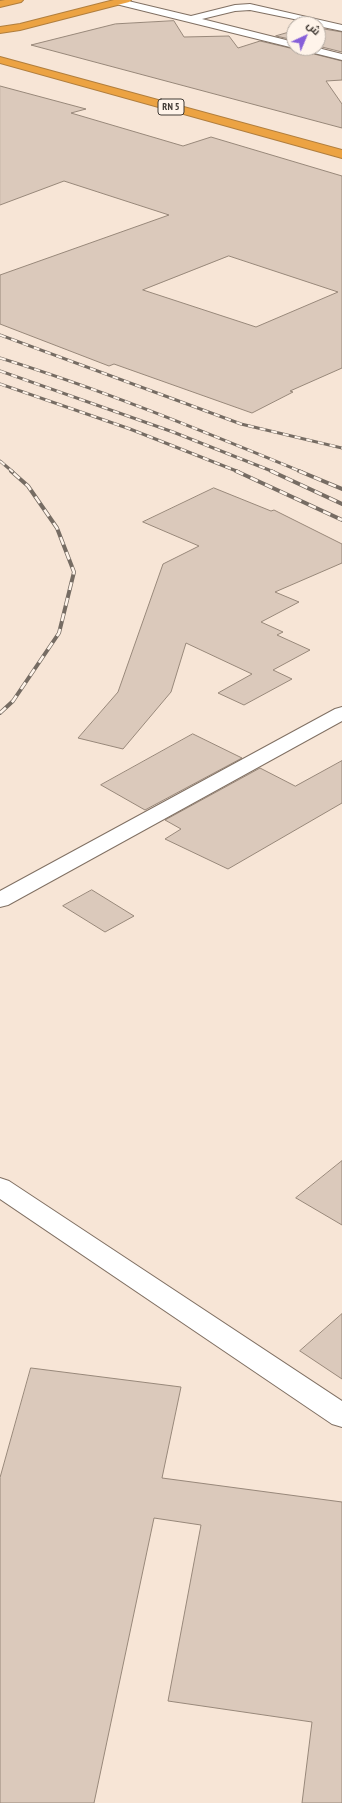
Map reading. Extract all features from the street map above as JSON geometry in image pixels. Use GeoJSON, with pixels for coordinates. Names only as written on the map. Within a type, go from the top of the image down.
{"type":"FeatureCollection","features":[{"type":"Feature","properties":{"kind":"highway"},"geometry":{"type":"LineString","coordinates":[[0,4],[18,0]]}},
{"type":"Feature","properties":{"kind":"highway"},"geometry":{"type":"LineString","coordinates":[[0,30],[20,28],[123,1]]}},
{"type":"Feature","properties":{"kind":"highway"},"geometry":{"type":"LineString","coordinates":[[0,37],[20,28]]}},
{"type":"Feature","properties":{"kind":"highway","name":"RN 5"},"geometry":{"type":"LineString","coordinates":[[0,60],[342,154]]}},
{"type":"Feature","properties":{"kind":"street"},"geometry":{"type":"LineString","coordinates":[[123,1],[286,43]]}},
{"type":"Feature","properties":{"kind":"street"},"geometry":{"type":"LineString","coordinates":[[191,18],[235,8],[250,7],[342,28]]}},
{"type":"Feature","properties":{"kind":"street"},"geometry":{"type":"LineString","coordinates":[[334,15],[334,19],[342,22]]}},
{"type":"Feature","properties":{"kind":"street"},"geometry":{"type":"LineString","coordinates":[[326,53],[342,57]]}},
{"type":"Feature","properties":{"kind":"street"},"geometry":{"type":"LineString","coordinates":[[0,900],[342,713]]}},
{"type":"Feature","properties":{"kind":"street"},"geometry":{"type":"LineString","coordinates":[[0,1187],[342,1416]]}},
{"type":"Feature","properties":{"kind":"building"},"geometry":{"type":"Polygon","coordinates":[[[174,21],[184,37],[229,36],[238,48],[260,41],[286,47],[286,56],[322,56],[342,61],[342,80],[326,81],[342,104],[342,128],[31,45],[115,24],[174,21]]]}},
{"type":"Feature","properties":{"kind":"building"},"geometry":{"type":"Polygon","coordinates":[[[326,29],[342,32],[342,52],[326,48],[326,29]]]}},
{"type":"Feature","properties":{"kind":"building"},"geometry":{"type":"Polygon","coordinates":[[[286,33],[286,38],[276,36],[286,33]]]}},
{"type":"Feature","properties":{"kind":"building"},"geometry":{"type":"Polygon","coordinates":[[[0,86],[86,109],[71,113],[183,146],[211,137],[342,176],[342,368],[290,391],[293,392],[252,413],[114,364],[109,366],[0,324],[0,275],[169,215],[64,181],[0,205],[0,86]],[[229,256],[143,290],[256,327],[338,292],[229,256]]]}},
{"type":"Feature","properties":{"kind":"building"},"geometry":{"type":"Polygon","coordinates":[[[214,488],[271,511],[274,510],[342,544],[342,563],[275,592],[299,602],[261,622],[283,632],[277,635],[310,650],[273,670],[292,679],[244,705],[218,693],[252,674],[186,643],[171,692],[123,749],[78,738],[118,692],[163,564],[199,546],[143,522],[214,488]]]}},
{"type":"Feature","properties":{"kind":"building"},"geometry":{"type":"Polygon","coordinates":[[[193,734],[242,758],[145,810],[101,785],[193,734]]]}},
{"type":"Feature","properties":{"kind":"building"},"geometry":{"type":"Polygon","coordinates":[[[342,761],[342,803],[228,869],[165,839],[181,829],[165,820],[260,768],[295,786],[342,761]]]}},
{"type":"Feature","properties":{"kind":"building"},"geometry":{"type":"Polygon","coordinates":[[[92,890],[134,916],[105,932],[63,906],[92,890]]]}},
{"type":"Feature","properties":{"kind":"building"},"geometry":{"type":"Polygon","coordinates":[[[342,1161],[342,1225],[296,1198],[342,1161]]]}},
{"type":"Feature","properties":{"kind":"building"},"geometry":{"type":"Polygon","coordinates":[[[342,1314],[342,1379],[300,1351],[342,1314]]]}},
{"type":"Feature","properties":{"kind":"building"},"geometry":{"type":"Polygon","coordinates":[[[31,1368],[181,1387],[162,1478],[342,1502],[342,1803],[302,1803],[312,1722],[168,1701],[201,1525],[154,1518],[94,1803],[0,1803],[0,1478],[31,1368]]]}},
{"type":"Feature","properties":{"kind":"railway"},"geometry":{"type":"LineString","coordinates":[[0,335],[241,424],[342,448]]}},
{"type":"Feature","properties":{"kind":"railway"},"geometry":{"type":"LineString","coordinates":[[0,358],[114,397],[190,426],[302,472]]}},
{"type":"Feature","properties":{"kind":"railway"},"geometry":{"type":"LineString","coordinates":[[0,371],[173,432],[274,472]]}},
{"type":"Feature","properties":{"kind":"railway"},"geometry":{"type":"LineString","coordinates":[[0,384],[130,429],[239,472]]}},
{"type":"Feature","properties":{"kind":"railway"},"geometry":{"type":"LineString","coordinates":[[0,461],[13,472]]}},
{"type":"Feature","properties":{"kind":"railway"},"geometry":{"type":"LineString","coordinates":[[0,713],[13,701],[59,633],[74,572],[57,528],[28,486],[11,471]]}},
{"type":"Feature","properties":{"kind":"railway"},"geometry":{"type":"LineString","coordinates":[[236,471],[342,520]]}},
{"type":"Feature","properties":{"kind":"railway"},"geometry":{"type":"LineString","coordinates":[[271,471],[342,504]]}},
{"type":"Feature","properties":{"kind":"railway"},"geometry":{"type":"LineString","coordinates":[[299,471],[342,489]]}}]}
